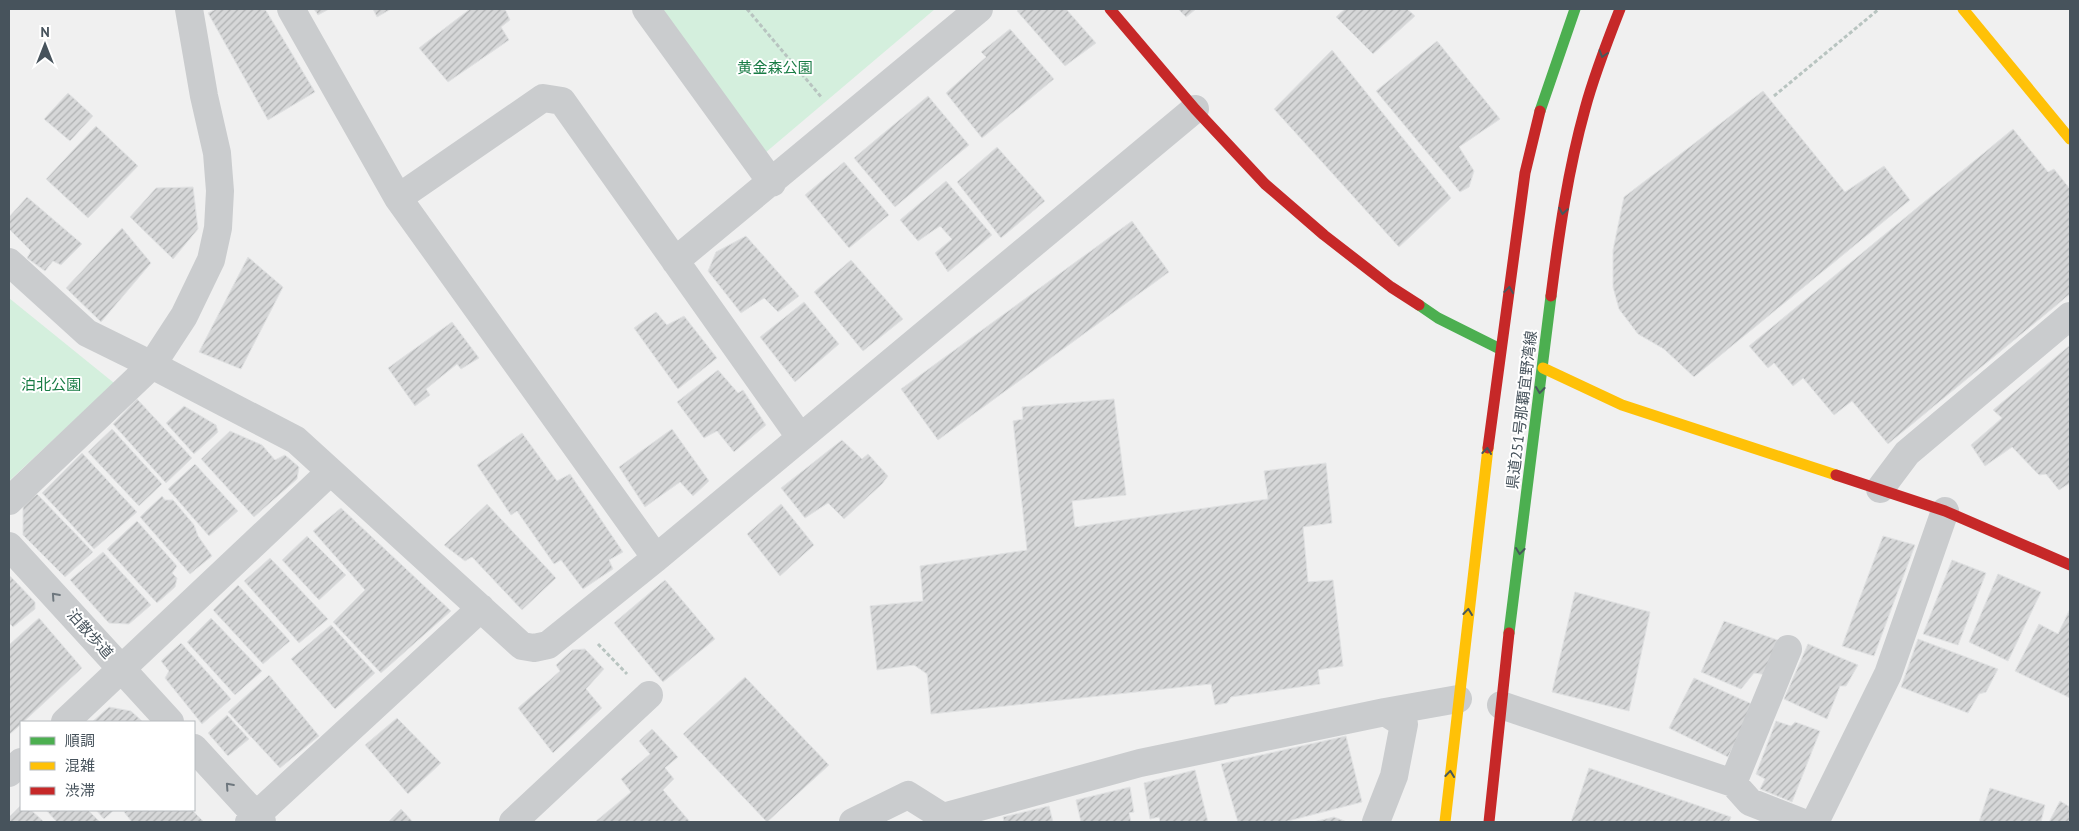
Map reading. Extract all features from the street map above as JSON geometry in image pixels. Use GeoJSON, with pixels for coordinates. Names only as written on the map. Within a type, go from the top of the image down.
{"type":"FeatureCollection","features":[{"type":"Feature","properties":{"kind":"main road"},"geometry":{"type":"LineString","coordinates":[[1110,9],[1195,109],[1265,184],[1324,235],[1391,286],[1438,318],[1500,349]]}},
{"type":"Feature","properties":{"kind":"main road","name":"県道251号那覇宜野湾線"},"geometry":{"type":"LineString","coordinates":[[1445,822],[1500,349],[1526,172],[1544,96],[1575,9]]}},
{"type":"Feature","properties":{"kind":"main road","name":"県道251号那覇宜野湾線"},"geometry":{"type":"LineString","coordinates":[[1489,822],[1501,705],[1551,290],[1568,180],[1588,101],[1610,31],[1620,9]]}},
{"type":"Feature","properties":{"kind":"main road"},"geometry":{"type":"LineString","coordinates":[[1963,9],[2070,138]]}},
{"type":"Feature","properties":{"kind":"main road"},"geometry":{"type":"LineString","coordinates":[[1543,368],[1622,405],[1945,511],[2070,565]]}},
{"type":"Feature","properties":{"kind":"street"},"geometry":{"type":"LineString","coordinates":[[9,501],[152,365],[184,316],[211,260],[218,228],[220,191],[217,153],[204,96],[189,9]]}},
{"type":"Feature","properties":{"kind":"street"},"geometry":{"type":"LineString","coordinates":[[291,9],[398,198],[656,558]]}},
{"type":"Feature","properties":{"kind":"street"},"geometry":{"type":"LineString","coordinates":[[646,9],[772,183]]}},
{"type":"Feature","properties":{"kind":"street"},"geometry":{"type":"LineString","coordinates":[[676,262],[979,9]]}},
{"type":"Feature","properties":{"kind":"street"},"geometry":{"type":"LineString","coordinates":[[398,198],[543,98],[562,101],[800,437]]}},
{"type":"Feature","properties":{"kind":"street"},"geometry":{"type":"LineString","coordinates":[[9,262],[87,333],[296,440],[522,646],[534,648],[548,645],[656,558],[1195,109]]}},
{"type":"Feature","properties":{"kind":"street"},"geometry":{"type":"LineString","coordinates":[[1880,490],[1906,453],[2070,316]]}},
{"type":"Feature","properties":{"kind":"street"},"geometry":{"type":"LineString","coordinates":[[66,721],[330,472]]}},
{"type":"Feature","properties":{"kind":"street"},"geometry":{"type":"LineString","coordinates":[[1815,822],[1888,674],[1945,511]]}},
{"type":"Feature","properties":{"kind":"street","name":"泊散歩道"},"geometry":{"type":"LineString","coordinates":[[9,546],[169,721]]}},
{"type":"Feature","properties":{"kind":"street"},"geometry":{"type":"LineString","coordinates":[[195,749],[256,820],[481,608]]}},
{"type":"Feature","properties":{"kind":"street"},"geometry":{"type":"LineString","coordinates":[[1733,783],[1788,649]]}},
{"type":"Feature","properties":{"kind":"street"},"geometry":{"type":"LineString","coordinates":[[513,822],[649,695]]}},
{"type":"Feature","properties":{"kind":"street"},"geometry":{"type":"LineString","coordinates":[[853,822],[908,795],[943,817],[1140,763],[1385,712],[1458,699]]}},
{"type":"Feature","properties":{"kind":"street"},"geometry":{"type":"LineString","coordinates":[[1501,705],[1733,783],[1750,802],[1801,822]]}},
{"type":"Feature","properties":{"kind":"street"},"geometry":{"type":"LineString","coordinates":[[1376,822],[1394,776],[1404,724],[1385,712]]}},
{"type":"Feature","properties":{"kind":"street"},"geometry":{"type":"LineString","coordinates":[[9,773],[20,763]]}},
{"type":"Feature","properties":{"kind":"path"},"geometry":{"type":"LineString","coordinates":[[747,9],[824,100]]}},
{"type":"Feature","properties":{"kind":"path"},"geometry":{"type":"LineString","coordinates":[[1774,96],[1879,9]]}},
{"type":"Feature","properties":{"kind":"green space","name":"黄金森公園"},"geometry":{"type":"Polygon","coordinates":[[[659,9],[935,9],[765,153],[659,9]]]}},
{"type":"Feature","properties":{"kind":"green space","name":"泊北公園"},"geometry":{"type":"Polygon","coordinates":[[[9,298],[114,383],[9,481],[9,298]]]}},
{"type":"Feature","properties":{"kind":"building"},"geometry":{"type":"Polygon","coordinates":[[[216,9],[265,9],[315,92],[268,120],[208,13],[216,9]]]}},
{"type":"Feature","properties":{"kind":"building"},"geometry":{"type":"Polygon","coordinates":[[[314,9],[329,9],[318,15],[314,9]]]}},
{"type":"Feature","properties":{"kind":"building"},"geometry":{"type":"Polygon","coordinates":[[[373,9],[391,9],[377,17],[373,9]]]}},
{"type":"Feature","properties":{"kind":"building"},"geometry":{"type":"Polygon","coordinates":[[[470,9],[505,9],[510,20],[501,27],[509,40],[448,82],[419,48],[470,9]]]}},
{"type":"Feature","properties":{"kind":"building"},"geometry":{"type":"Polygon","coordinates":[[[1020,9],[1066,9],[1096,43],[1065,66],[1017,11],[1020,9]]]}},
{"type":"Feature","properties":{"kind":"building"},"geometry":{"type":"Polygon","coordinates":[[[1178,9],[1196,9],[1186,17],[1178,9]]]}},
{"type":"Feature","properties":{"kind":"building"},"geometry":{"type":"Polygon","coordinates":[[[1345,9],[1407,9],[1415,16],[1373,54],[1336,17],[1345,9]]]}},
{"type":"Feature","properties":{"kind":"building"},"geometry":{"type":"Polygon","coordinates":[[[1010,29],[1054,79],[982,138],[946,93],[986,57],[981,52],[1010,29]]]}},
{"type":"Feature","properties":{"kind":"building"},"geometry":{"type":"Polygon","coordinates":[[[1437,41],[1500,119],[1459,147],[1474,171],[1469,187],[1460,192],[1376,91],[1437,41]]]}},
{"type":"Feature","properties":{"kind":"building"},"geometry":{"type":"Polygon","coordinates":[[[1332,50],[1451,198],[1399,247],[1274,109],[1332,50]]]}},
{"type":"Feature","properties":{"kind":"building"},"geometry":{"type":"Polygon","coordinates":[[[1763,91],[1845,192],[1884,166],[1910,200],[1694,377],[1664,349],[1638,334],[1619,309],[1613,287],[1613,250],[1624,197],[1763,91]]]}},
{"type":"Feature","properties":{"kind":"building"},"geometry":{"type":"Polygon","coordinates":[[[68,93],[93,116],[70,141],[44,119],[68,93]]]}},
{"type":"Feature","properties":{"kind":"building"},"geometry":{"type":"Polygon","coordinates":[[[928,96],[969,145],[895,207],[854,158],[928,96]]]}},
{"type":"Feature","properties":{"kind":"building"},"geometry":{"type":"Polygon","coordinates":[[[96,126],[138,166],[88,218],[46,179],[96,126]]]}},
{"type":"Feature","properties":{"kind":"building"},"geometry":{"type":"Polygon","coordinates":[[[2013,129],[2048,172],[2054,169],[2070,189],[2070,294],[1888,444],[1852,401],[1834,415],[1803,378],[1793,386],[1774,363],[1768,368],[1749,346],[2013,129]]]}},
{"type":"Feature","properties":{"kind":"building"},"geometry":{"type":"Polygon","coordinates":[[[997,147],[1045,201],[1001,238],[957,182],[997,147]]]}},
{"type":"Feature","properties":{"kind":"building"},"geometry":{"type":"Polygon","coordinates":[[[844,162],[889,215],[849,248],[805,195],[844,162]]]}},
{"type":"Feature","properties":{"kind":"building"},"geometry":{"type":"Polygon","coordinates":[[[946,181],[992,235],[948,272],[935,253],[952,239],[940,226],[918,241],[900,220],[946,181]]]}},
{"type":"Feature","properties":{"kind":"building"},"geometry":{"type":"Polygon","coordinates":[[[193,187],[198,229],[173,259],[130,217],[156,188],[193,187]]]}},
{"type":"Feature","properties":{"kind":"building"},"geometry":{"type":"Polygon","coordinates":[[[27,197],[82,244],[61,265],[53,261],[45,271],[27,258],[31,251],[9,229],[9,217],[27,197]]]}},
{"type":"Feature","properties":{"kind":"building"},"geometry":{"type":"Polygon","coordinates":[[[1132,221],[1169,272],[938,440],[901,389],[1132,221]]]}},
{"type":"Feature","properties":{"kind":"building"},"geometry":{"type":"Polygon","coordinates":[[[122,228],[151,263],[101,322],[66,288],[122,228]]]}},
{"type":"Feature","properties":{"kind":"building"},"geometry":{"type":"Polygon","coordinates":[[[746,236],[799,296],[778,312],[764,298],[741,313],[708,271],[716,252],[746,236]]]}},
{"type":"Feature","properties":{"kind":"building"},"geometry":{"type":"Polygon","coordinates":[[[248,257],[283,287],[241,369],[199,352],[248,257]]]}},
{"type":"Feature","properties":{"kind":"building"},"geometry":{"type":"Polygon","coordinates":[[[851,260],[903,319],[863,351],[814,292],[851,260]]]}},
{"type":"Feature","properties":{"kind":"building"},"geometry":{"type":"Polygon","coordinates":[[[804,302],[839,344],[795,382],[760,337],[804,302]]]}},
{"type":"Feature","properties":{"kind":"building"},"geometry":{"type":"Polygon","coordinates":[[[656,312],[667,325],[684,316],[717,358],[678,389],[634,328],[656,312]]]}},
{"type":"Feature","properties":{"kind":"building"},"geometry":{"type":"Polygon","coordinates":[[[452,322],[479,358],[461,369],[457,364],[426,389],[430,395],[415,406],[388,368],[452,322]]]}},
{"type":"Feature","properties":{"kind":"building"},"geometry":{"type":"Polygon","coordinates":[[[2070,345],[2070,483],[2059,490],[2046,474],[2039,475],[2012,447],[1985,466],[1971,445],[2002,418],[1993,410],[2070,345]]]}},
{"type":"Feature","properties":{"kind":"building"},"geometry":{"type":"Polygon","coordinates":[[[718,370],[738,393],[743,390],[766,425],[734,452],[717,431],[704,438],[677,402],[718,370]]]}},
{"type":"Feature","properties":{"kind":"building"},"geometry":{"type":"Polygon","coordinates":[[[137,399],[192,458],[166,483],[113,424],[137,399]]]}},
{"type":"Feature","properties":{"kind":"building"},"geometry":{"type":"Polygon","coordinates":[[[1114,399],[1126,495],[1072,501],[1075,527],[1268,499],[1264,471],[1326,463],[1332,523],[1303,527],[1308,582],[1333,580],[1343,666],[1318,670],[1320,684],[1231,697],[1227,703],[1215,705],[1211,684],[931,714],[927,674],[914,665],[877,670],[870,606],[923,601],[920,566],[1027,550],[1013,421],[1023,419],[1022,407],[1114,399]]]}},
{"type":"Feature","properties":{"kind":"building"},"geometry":{"type":"Polygon","coordinates":[[[184,406],[216,425],[218,432],[194,454],[166,423],[184,406]]]}},
{"type":"Feature","properties":{"kind":"building"},"geometry":{"type":"Polygon","coordinates":[[[112,429],[162,484],[139,506],[88,452],[112,429]]]}},
{"type":"Feature","properties":{"kind":"building"},"geometry":{"type":"Polygon","coordinates":[[[672,429],[709,481],[693,496],[680,482],[645,507],[619,467],[672,429]]]}},
{"type":"Feature","properties":{"kind":"building"},"geometry":{"type":"Polygon","coordinates":[[[230,431],[262,445],[275,460],[285,455],[299,467],[297,479],[254,517],[201,459],[230,431]]]}},
{"type":"Feature","properties":{"kind":"building"},"geometry":{"type":"Polygon","coordinates":[[[522,433],[557,481],[570,474],[623,552],[609,560],[613,569],[583,589],[561,560],[554,564],[517,511],[511,515],[477,465],[522,433]]]}},
{"type":"Feature","properties":{"kind":"building"},"geometry":{"type":"Polygon","coordinates":[[[842,440],[862,459],[868,454],[888,476],[882,484],[844,519],[828,503],[805,518],[781,488],[842,440]]]}},
{"type":"Feature","properties":{"kind":"building"},"geometry":{"type":"Polygon","coordinates":[[[82,453],[137,512],[94,549],[42,493],[82,453]]]}},
{"type":"Feature","properties":{"kind":"building"},"geometry":{"type":"Polygon","coordinates":[[[195,464],[238,511],[209,536],[168,489],[195,464]]]}},
{"type":"Feature","properties":{"kind":"building"},"geometry":{"type":"Polygon","coordinates":[[[37,494],[93,552],[65,577],[23,535],[23,504],[37,494]]]}},
{"type":"Feature","properties":{"kind":"building"},"geometry":{"type":"Polygon","coordinates":[[[162,496],[165,500],[173,500],[194,525],[198,536],[212,556],[190,574],[140,517],[162,496]]]}},
{"type":"Feature","properties":{"kind":"building"},"geometry":{"type":"Polygon","coordinates":[[[487,504],[556,578],[522,610],[472,557],[465,561],[444,545],[487,504]]]}},
{"type":"Feature","properties":{"kind":"building"},"geometry":{"type":"Polygon","coordinates":[[[781,504],[814,545],[780,576],[747,534],[781,504]]]}},
{"type":"Feature","properties":{"kind":"building"},"geometry":{"type":"Polygon","coordinates":[[[341,508],[451,611],[381,673],[333,622],[365,590],[313,531],[341,508]]]}},
{"type":"Feature","properties":{"kind":"building"},"geometry":{"type":"Polygon","coordinates":[[[137,521],[177,566],[172,573],[177,578],[175,587],[157,603],[107,549],[137,521]]]}},
{"type":"Feature","properties":{"kind":"building"},"geometry":{"type":"Polygon","coordinates":[[[307,536],[346,575],[319,600],[282,560],[307,536]]]}},
{"type":"Feature","properties":{"kind":"building"},"geometry":{"type":"Polygon","coordinates":[[[1883,536],[1915,545],[1874,656],[1842,646],[1883,536]]]}},
{"type":"Feature","properties":{"kind":"building"},"geometry":{"type":"Polygon","coordinates":[[[103,552],[151,605],[129,624],[109,623],[70,580],[103,552]]]}},
{"type":"Feature","properties":{"kind":"building"},"geometry":{"type":"Polygon","coordinates":[[[270,558],[328,619],[299,643],[244,581],[270,558]]]}},
{"type":"Feature","properties":{"kind":"building"},"geometry":{"type":"Polygon","coordinates":[[[1952,560],[1986,573],[1958,645],[1923,634],[1952,560]]]}},
{"type":"Feature","properties":{"kind":"building"},"geometry":{"type":"Polygon","coordinates":[[[1998,574],[2041,592],[2008,661],[1969,642],[1998,574]]]}},
{"type":"Feature","properties":{"kind":"building"},"geometry":{"type":"Polygon","coordinates":[[[9,575],[35,602],[35,609],[13,627],[9,623],[9,575]]]}},
{"type":"Feature","properties":{"kind":"building"},"geometry":{"type":"Polygon","coordinates":[[[665,580],[715,639],[663,682],[614,623],[665,580]]]}},
{"type":"Feature","properties":{"kind":"building"},"geometry":{"type":"Polygon","coordinates":[[[238,585],[290,641],[263,664],[213,610],[238,585]]]}},
{"type":"Feature","properties":{"kind":"building"},"geometry":{"type":"Polygon","coordinates":[[[1575,592],[1650,612],[1629,711],[1552,692],[1575,592]]]}},
{"type":"Feature","properties":{"kind":"building"},"geometry":{"type":"Polygon","coordinates":[[[2070,609],[2070,698],[2015,671],[2039,624],[2058,634],[2070,609]]]}},
{"type":"Feature","properties":{"kind":"building"},"geometry":{"type":"Polygon","coordinates":[[[39,618],[82,668],[24,721],[20,721],[20,725],[9,735],[9,645],[39,618]]]}},
{"type":"Feature","properties":{"kind":"building"},"geometry":{"type":"Polygon","coordinates":[[[211,618],[262,671],[235,695],[187,642],[211,618]]]}},
{"type":"Feature","properties":{"kind":"building"},"geometry":{"type":"Polygon","coordinates":[[[1724,621],[1783,642],[1768,675],[1754,673],[1741,689],[1701,672],[1724,621]]]}},
{"type":"Feature","properties":{"kind":"building"},"geometry":{"type":"Polygon","coordinates":[[[331,625],[375,673],[335,709],[291,659],[331,625]]]}},
{"type":"Feature","properties":{"kind":"building"},"geometry":{"type":"Polygon","coordinates":[[[1918,639],[1998,669],[1986,692],[1979,694],[1968,713],[1901,687],[1918,639]]]}},
{"type":"Feature","properties":{"kind":"building"},"geometry":{"type":"Polygon","coordinates":[[[181,643],[231,699],[202,724],[165,678],[169,671],[161,661],[181,643]]]}},
{"type":"Feature","properties":{"kind":"building"},"geometry":{"type":"Polygon","coordinates":[[[1808,644],[1858,665],[1846,686],[1840,686],[1827,719],[1784,699],[1808,644]]]}},
{"type":"Feature","properties":{"kind":"building"},"geometry":{"type":"Polygon","coordinates":[[[585,649],[604,669],[586,689],[602,708],[553,753],[518,708],[560,671],[556,665],[572,650],[585,649]]]}},
{"type":"Feature","properties":{"kind":"building"},"geometry":{"type":"Polygon","coordinates":[[[269,675],[319,736],[280,768],[228,712],[269,675]]]}},
{"type":"Feature","properties":{"kind":"building"},"geometry":{"type":"Polygon","coordinates":[[[745,677],[829,765],[767,822],[683,734],[745,677]]]}},
{"type":"Feature","properties":{"kind":"building"},"geometry":{"type":"Polygon","coordinates":[[[1694,678],[1754,705],[1728,757],[1669,728],[1694,678]]]}},
{"type":"Feature","properties":{"kind":"building"},"geometry":{"type":"Polygon","coordinates":[[[109,707],[131,711],[142,721],[93,721],[109,707]]]}},
{"type":"Feature","properties":{"kind":"building"},"geometry":{"type":"Polygon","coordinates":[[[227,715],[249,739],[228,756],[208,733],[227,715]]]}},
{"type":"Feature","properties":{"kind":"building"},"geometry":{"type":"Polygon","coordinates":[[[397,718],[441,763],[408,794],[365,745],[397,718]]]}},
{"type":"Feature","properties":{"kind":"building"},"geometry":{"type":"Polygon","coordinates":[[[1776,721],[1791,726],[1795,722],[1820,731],[1792,802],[1760,789],[1765,779],[1756,774],[1776,721]]]}},
{"type":"Feature","properties":{"kind":"building"},"geometry":{"type":"Polygon","coordinates":[[[652,729],[678,757],[665,768],[674,779],[663,790],[690,822],[595,822],[631,792],[621,779],[650,754],[639,741],[652,729]]]}},
{"type":"Feature","properties":{"kind":"building"},"geometry":{"type":"Polygon","coordinates":[[[1346,736],[1362,802],[1284,822],[1238,822],[1221,764],[1346,736]]]}},
{"type":"Feature","properties":{"kind":"building"},"geometry":{"type":"Polygon","coordinates":[[[1589,768],[1731,817],[1729,822],[1571,822],[1589,768]]]}},
{"type":"Feature","properties":{"kind":"building"},"geometry":{"type":"Polygon","coordinates":[[[1195,770],[1208,822],[1160,822],[1159,817],[1150,819],[1144,783],[1195,770]]]}},
{"type":"Feature","properties":{"kind":"building"},"geometry":{"type":"Polygon","coordinates":[[[1130,787],[1134,812],[1129,813],[1131,822],[1081,822],[1076,800],[1130,787]]]}},
{"type":"Feature","properties":{"kind":"building"},"geometry":{"type":"Polygon","coordinates":[[[1990,788],[2045,805],[2041,822],[1979,822],[1990,788]]]}},
{"type":"Feature","properties":{"kind":"building"},"geometry":{"type":"Polygon","coordinates":[[[2060,801],[2070,807],[2070,822],[2049,822],[2060,801]]]}},
{"type":"Feature","properties":{"kind":"building"},"geometry":{"type":"Polygon","coordinates":[[[20,806],[20,811],[32,811],[44,822],[9,822],[9,817],[20,806]]]}},
{"type":"Feature","properties":{"kind":"building"},"geometry":{"type":"Polygon","coordinates":[[[1049,806],[1053,822],[1004,822],[1003,817],[1049,806]]]}},
{"type":"Feature","properties":{"kind":"building"},"geometry":{"type":"Polygon","coordinates":[[[401,809],[413,822],[388,822],[401,809]]]}},
{"type":"Feature","properties":{"kind":"building"},"geometry":{"type":"Polygon","coordinates":[[[47,811],[89,811],[100,822],[57,822],[47,811]]]}},
{"type":"Feature","properties":{"kind":"building"},"geometry":{"type":"Polygon","coordinates":[[[97,811],[113,811],[104,819],[97,811]]]}},
{"type":"Feature","properties":{"kind":"building"},"geometry":{"type":"Polygon","coordinates":[[[193,811],[204,822],[132,822],[124,812],[193,811]]]}},
{"type":"Feature","properties":{"kind":"building"},"geometry":{"type":"Polygon","coordinates":[[[1334,817],[1347,822],[1313,822],[1334,817]]]}},
{"type":"Feature","properties":{"kind":"traffic: fast"},"geometry":{"type":"LineString","coordinates":[[1540,111],[1575,9]]}},
{"type":"Feature","properties":{"kind":"traffic: fast"},"geometry":{"type":"LineString","coordinates":[[1509,633],[1551,296]]}},
{"type":"Feature","properties":{"kind":"traffic: fast"},"geometry":{"type":"LineString","coordinates":[[1419,305],[1438,318],[1500,349]]}},
{"type":"Feature","properties":{"kind":"traffic: slow"},"geometry":{"type":"LineString","coordinates":[[1963,9],[2070,139]]}},
{"type":"Feature","properties":{"kind":"traffic: slow"},"geometry":{"type":"LineString","coordinates":[[1543,368],[1622,405],[1836,475]]}},
{"type":"Feature","properties":{"kind":"traffic: slow"},"geometry":{"type":"LineString","coordinates":[[1445,822],[1488,448]]}},
{"type":"Feature","properties":{"kind":"traffic: jam"},"geometry":{"type":"LineString","coordinates":[[1110,9],[1195,109],[1265,184],[1324,235],[1391,287],[1419,305]]}},
{"type":"Feature","properties":{"kind":"traffic: jam"},"geometry":{"type":"LineString","coordinates":[[1551,296],[1565,202],[1579,132],[1597,71],[1620,9]]}},
{"type":"Feature","properties":{"kind":"traffic: jam"},"geometry":{"type":"LineString","coordinates":[[1488,448],[1525,173],[1540,111]]}},
{"type":"Feature","properties":{"kind":"traffic: jam"},"geometry":{"type":"LineString","coordinates":[[1836,475],[1945,511],[2070,565]]}},
{"type":"Feature","properties":{"kind":"traffic: jam"},"geometry":{"type":"LineString","coordinates":[[1489,822],[1509,633]]}}]}
